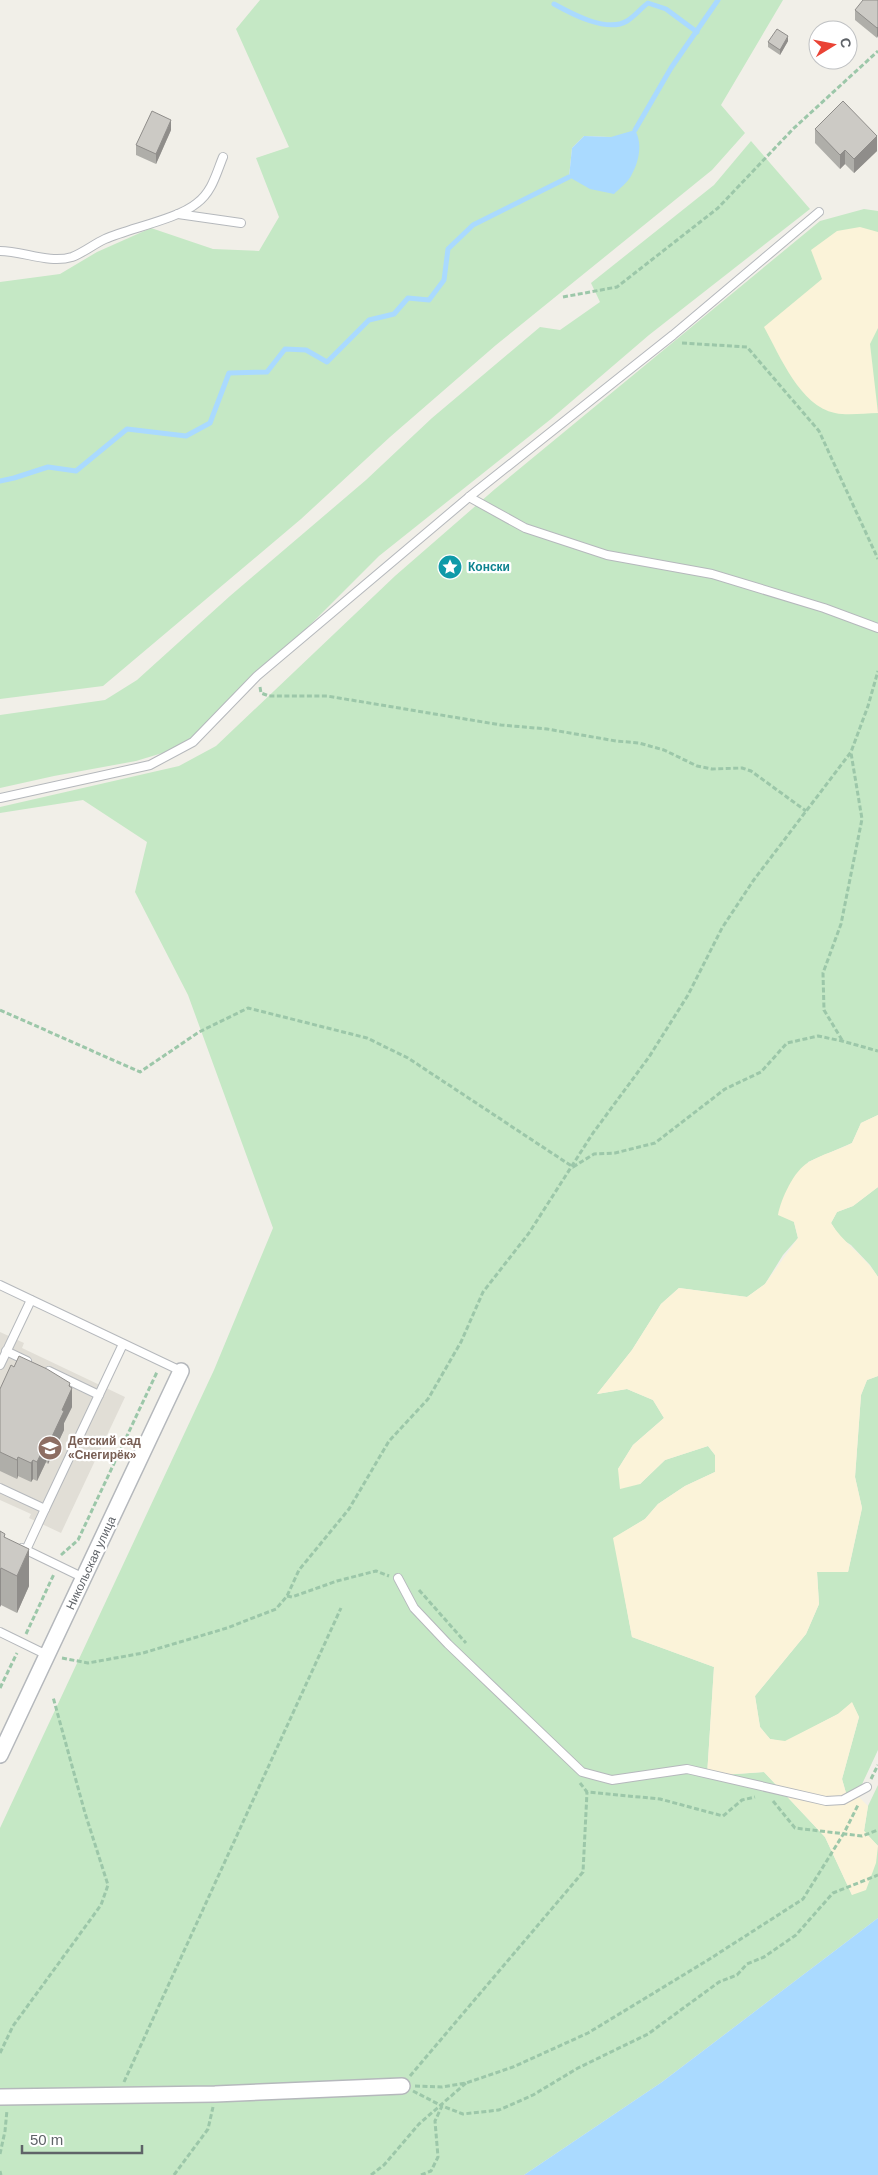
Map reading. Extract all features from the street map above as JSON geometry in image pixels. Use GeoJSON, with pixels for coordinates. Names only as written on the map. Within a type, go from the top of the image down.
{"type":"FeatureCollection","features":[{"type":"Feature","properties":{"kind":"street","name":"Никольская улица"},"geometry":{"type":"LineString","coordinates":[[0,1754],[181,1371]]}},
{"type":"Feature","properties":{"kind":"street"},"geometry":{"type":"LineString","coordinates":[[4,2097],[215,2094],[402,2086]]}},
{"type":"Feature","properties":{"kind":"lane"},"geometry":{"type":"LineString","coordinates":[[0,250],[54,258],[72,257],[106,239],[176,214],[197,204],[209,191],[222,157]]}},
{"type":"Feature","properties":{"kind":"lane"},"geometry":{"type":"LineString","coordinates":[[0,798],[150,765],[193,742],[257,676],[469,497],[673,336],[819,212]]}},
{"type":"Feature","properties":{"kind":"lane"},"geometry":{"type":"LineString","coordinates":[[176,214],[241,223]]}},
{"type":"Feature","properties":{"kind":"lane"},"geometry":{"type":"LineString","coordinates":[[469,497],[525,528],[607,555],[712,574],[824,608],[878,628]]}},
{"type":"Feature","properties":{"kind":"lane"},"geometry":{"type":"LineString","coordinates":[[0,1285],[181,1371]]}},
{"type":"Feature","properties":{"kind":"lane"},"geometry":{"type":"LineString","coordinates":[[0,1365],[31,1300]]}},
{"type":"Feature","properties":{"kind":"lane"},"geometry":{"type":"LineString","coordinates":[[26,1550],[123,1344]]}},
{"type":"Feature","properties":{"kind":"lane"},"geometry":{"type":"LineString","coordinates":[[6,1351],[32,1363]]}},
{"type":"Feature","properties":{"kind":"lane"},"geometry":{"type":"LineString","coordinates":[[40,1367],[99,1395]]}},
{"type":"Feature","properties":{"kind":"lane"},"geometry":{"type":"LineString","coordinates":[[0,1488],[45,1510]]}},
{"type":"Feature","properties":{"kind":"lane"},"geometry":{"type":"LineString","coordinates":[[17,1546],[84,1578]]}},
{"type":"Feature","properties":{"kind":"lane"},"geometry":{"type":"LineString","coordinates":[[398,1578],[414,1608],[448,1644],[582,1772],[612,1780],[688,1769],[826,1801],[843,1800],[867,1787]]}},
{"type":"Feature","properties":{"kind":"lane"},"geometry":{"type":"LineString","coordinates":[[0,1632],[47,1655]]}},
{"type":"Feature","properties":{"kind":"path"},"geometry":{"type":"LineString","coordinates":[[563,297],[617,287],[718,208],[793,129],[878,50]]}},
{"type":"Feature","properties":{"kind":"path"},"geometry":{"type":"LineString","coordinates":[[673,336],[677,342],[747,347],[819,431],[878,559]]}},
{"type":"Feature","properties":{"kind":"path"},"geometry":{"type":"LineString","coordinates":[[47,1655],[88,1663],[143,1653],[227,1628],[276,1610],[287,1596],[299,1570],[348,1509],[389,1441],[428,1399],[461,1342],[483,1292],[529,1233],[594,1133],[648,1057],[688,995],[722,928],[752,881],[851,752],[868,706],[878,671]]}},
{"type":"Feature","properties":{"kind":"path"},"geometry":{"type":"LineString","coordinates":[[257,676],[261,693],[269,696],[327,696],[501,725],[547,728],[616,741],[639,743],[664,750],[697,766],[712,769],[742,768],[751,771],[806,811]]}},
{"type":"Feature","properties":{"kind":"path"},"geometry":{"type":"LineString","coordinates":[[842,1041],[824,1010],[823,972],[841,924],[862,819],[851,752]]}},
{"type":"Feature","properties":{"kind":"path"},"geometry":{"type":"LineString","coordinates":[[0,1010],[140,1072],[199,1032],[248,1008],[367,1038],[408,1058],[573,1166]]}},
{"type":"Feature","properties":{"kind":"path"},"geometry":{"type":"LineString","coordinates":[[573,1166],[594,1154],[615,1153],[655,1143],[725,1089],[761,1072],[787,1043],[818,1036],[878,1051]]}},
{"type":"Feature","properties":{"kind":"path"},"geometry":{"type":"LineString","coordinates":[[0,1688],[22,1643],[55,1564],[78,1540],[162,1362]]}},
{"type":"Feature","properties":{"kind":"path"},"geometry":{"type":"LineString","coordinates":[[117,2096],[341,1608]]}},
{"type":"Feature","properties":{"kind":"path"},"geometry":{"type":"LineString","coordinates":[[0,2053],[13,2026],[101,1905],[108,1885],[85,1813],[53,1697]]}},
{"type":"Feature","properties":{"kind":"path"},"geometry":{"type":"LineString","coordinates":[[402,2086],[442,2087],[466,2083],[513,2067],[588,2033],[708,1960],[802,1899],[844,1833],[878,1765]]}},
{"type":"Feature","properties":{"kind":"path"},"geometry":{"type":"LineString","coordinates":[[402,2086],[583,1872],[587,1792],[576,1776]]}},
{"type":"Feature","properties":{"kind":"path"},"geometry":{"type":"LineString","coordinates":[[587,1792],[660,1799],[722,1816],[742,1800],[759,1796]]}},
{"type":"Feature","properties":{"kind":"path"},"geometry":{"type":"LineString","coordinates":[[768,1794],[795,1828],[862,1836],[878,1830]]}},
{"type":"Feature","properties":{"kind":"path"},"geometry":{"type":"LineString","coordinates":[[402,2086],[463,2114],[499,2110],[532,2095],[578,2068],[648,2034],[719,1982],[737,1975],[747,1964],[764,1957],[796,1935],[833,1893],[878,1875]]}},
{"type":"Feature","properties":{"kind":"path"},"geometry":{"type":"LineString","coordinates":[[371,2175],[384,2165],[419,2124],[442,2106],[466,2083]]}},
{"type":"Feature","properties":{"kind":"path"},"geometry":{"type":"LineString","coordinates":[[174,2175],[208,2129],[215,2094]]}},
{"type":"Feature","properties":{"kind":"path"},"geometry":{"type":"LineString","coordinates":[[0,2154],[5,2131],[4,2097]]}},
{"type":"Feature","properties":{"kind":"path"},"geometry":{"type":"LineString","coordinates":[[421,2175],[431,2171],[438,2157],[435,2120],[442,2106]]}},
{"type":"Feature","properties":{"kind":"path"},"geometry":{"type":"LineString","coordinates":[[0,2171],[1,2175]]}},
{"type":"Feature","properties":{"kind":"shaded area","name":"Детский сад «Снегирёк»"},"geometry":{"type":"Polygon","coordinates":[[[0,1332],[24,1343],[22,1348],[125,1397],[61,1533],[29,1518],[31,1514],[0,1500],[0,1332]]]}},
{"type":"Feature","properties":{"kind":"green space"},"geometry":{"type":"Polygon","coordinates":[[[260,0],[783,0],[721,105],[745,133],[712,170],[496,345],[390,437],[301,519],[103,686],[0,699],[0,282],[60,274],[97,252],[151,228],[213,249],[259,251],[279,217],[256,158],[289,147],[236,29],[260,0]],[[584,136],[572,148],[569,177],[611,137],[584,136]]]}},
{"type":"Feature","properties":{"kind":"green space"},"geometry":{"type":"Polygon","coordinates":[[[751,141],[810,209],[649,335],[551,419],[379,556],[226,709],[179,748],[136,761],[0,788],[0,715],[105,700],[137,680],[230,596],[366,480],[432,418],[540,327],[560,330],[600,302],[591,283],[714,185],[751,141]]]}},
{"type":"Feature","properties":{"kind":"green space"},"geometry":{"type":"Polygon","coordinates":[[[864,209],[878,211],[878,1115],[861,1123],[852,1143],[808,1162],[794,1222],[798,1238],[783,1255],[765,1284],[747,1297],[679,1288],[661,1304],[632,1350],[597,1394],[627,1389],[653,1400],[664,1418],[633,1445],[618,1469],[640,1484],[665,1460],[708,1446],[715,1455],[715,1472],[685,1486],[658,1504],[645,1519],[614,1538],[632,1637],[714,1667],[707,1776],[764,1772],[825,1837],[852,1895],[878,1846],[878,1918],[662,2082],[524,2175],[0,2175],[0,1828],[214,1370],[273,1228],[188,995],[135,892],[147,842],[83,800],[0,813],[0,807],[179,766],[216,746],[395,576],[495,489],[820,221],[864,209]]]}},
{"type":"Feature","properties":{"kind":"green space"},"geometry":{"type":"Polygon","coordinates":[[[878,1187],[878,1277],[870,1265],[851,1245],[840,1238],[831,1223],[837,1212],[853,1206],[878,1187]]]}},
{"type":"Feature","properties":{"kind":"green space"},"geometry":{"type":"Polygon","coordinates":[[[878,1376],[878,1750],[857,1795],[846,1793],[842,1779],[859,1717],[852,1703],[838,1714],[785,1742],[770,1739],[760,1727],[755,1696],[806,1634],[819,1604],[817,1572],[848,1572],[862,1508],[855,1477],[861,1395],[867,1380],[878,1376]]]}},
{"type":"Feature","properties":{"kind":"green space"},"geometry":{"type":"Polygon","coordinates":[[[878,1785],[878,1846],[864,1831],[868,1806],[878,1785]]]}},
{"type":"Feature","properties":{"kind":"sand"},"geometry":{"type":"Polygon","coordinates":[[[860,227],[878,232],[878,328],[870,344],[878,413],[840,414],[811,401],[801,390],[784,365],[764,327],[822,279],[811,250],[837,231],[860,227]]]}},
{"type":"Feature","properties":{"kind":"sand"},"geometry":{"type":"Polygon","coordinates":[[[878,1115],[878,1187],[853,1206],[837,1212],[831,1223],[867,1262],[878,1277],[878,1376],[867,1380],[861,1395],[855,1477],[862,1508],[848,1572],[817,1572],[819,1604],[806,1634],[755,1696],[760,1727],[770,1739],[785,1741],[838,1714],[852,1702],[859,1717],[842,1779],[846,1793],[857,1795],[868,1806],[864,1831],[878,1846],[876,1863],[866,1890],[852,1895],[825,1837],[764,1772],[707,1776],[714,1667],[632,1637],[613,1538],[645,1519],[658,1504],[685,1486],[715,1472],[715,1455],[708,1446],[665,1460],[640,1484],[620,1489],[618,1469],[633,1445],[664,1418],[653,1400],[627,1389],[597,1394],[632,1350],[661,1304],[679,1288],[747,1297],[765,1284],[798,1238],[794,1222],[778,1215],[785,1193],[793,1178],[809,1162],[852,1143],[861,1123],[878,1115]]]}},
{"type":"Feature","properties":{"kind":"water"},"geometry":{"type":"Polygon","coordinates":[[[635,130],[639,141],[636,165],[629,179],[614,194],[590,189],[569,177],[572,148],[584,136],[611,137],[635,130]]]}},
{"type":"Feature","properties":{"kind":"water"},"geometry":{"type":"Polygon","coordinates":[[[878,1918],[878,2175],[524,2175],[662,2082],[878,1918]]]}},
{"type":"Feature","properties":{"kind":"building"},"geometry":{"type":"Polygon","coordinates":[[[863,0],[878,0],[877,28],[855,10],[863,0]]]}},
{"type":"Feature","properties":{"kind":"building"},"geometry":{"type":"Polygon","coordinates":[[[777,29],[788,36],[780,50],[768,42],[777,29]]]}},
{"type":"Feature","properties":{"kind":"building"},"geometry":{"type":"Polygon","coordinates":[[[843,101],[877,136],[854,159],[845,150],[840,155],[815,129],[843,101]]]}},
{"type":"Feature","properties":{"kind":"building"},"geometry":{"type":"Polygon","coordinates":[[[152,111],[171,120],[156,154],[136,145],[152,111]]]}},
{"type":"Feature","properties":{"kind":"building"},"geometry":{"type":"Polygon","coordinates":[[[19,1356],[47,1369],[70,1383],[69,1386],[72,1388],[62,1410],[64,1411],[48,1445],[46,1443],[37,1462],[33,1460],[31,1463],[18,1457],[17,1460],[0,1452],[0,1389],[11,1365],[14,1367],[19,1356]]]}},
{"type":"Feature","properties":{"kind":"building"},"geometry":{"type":"Polygon","coordinates":[[[0,1531],[5,1534],[4,1537],[29,1549],[17,1576],[1,1568],[0,1571],[0,1531]]]}},
{"type":"Feature","properties":{"kind":"waterway"},"geometry":{"type":"LineString","coordinates":[[635,130],[671,68],[718,0]]}},
{"type":"Feature","properties":{"kind":"waterway"},"geometry":{"type":"LineString","coordinates":[[554,4],[590,21],[610,25],[627,21],[648,3],[666,9],[697,32]]}},
{"type":"Feature","properties":{"kind":"waterway"},"geometry":{"type":"LineString","coordinates":[[0,481],[48,467],[76,471],[127,429],[186,436],[210,423],[229,373],[267,372],[285,349],[306,350],[327,362],[369,320],[394,314],[408,298],[429,300],[444,280],[448,249],[473,225],[569,177]]}},
{"type":"Feature","properties":{"kind":"place","name":"Конски"},"geometry":{"type":"Point","coordinates":[450,567]}},
{"type":"Feature","properties":{"kind":"place","name":"Детский сад «Снегирёк»"},"geometry":{"type":"Point","coordinates":[50,1448]}}]}
